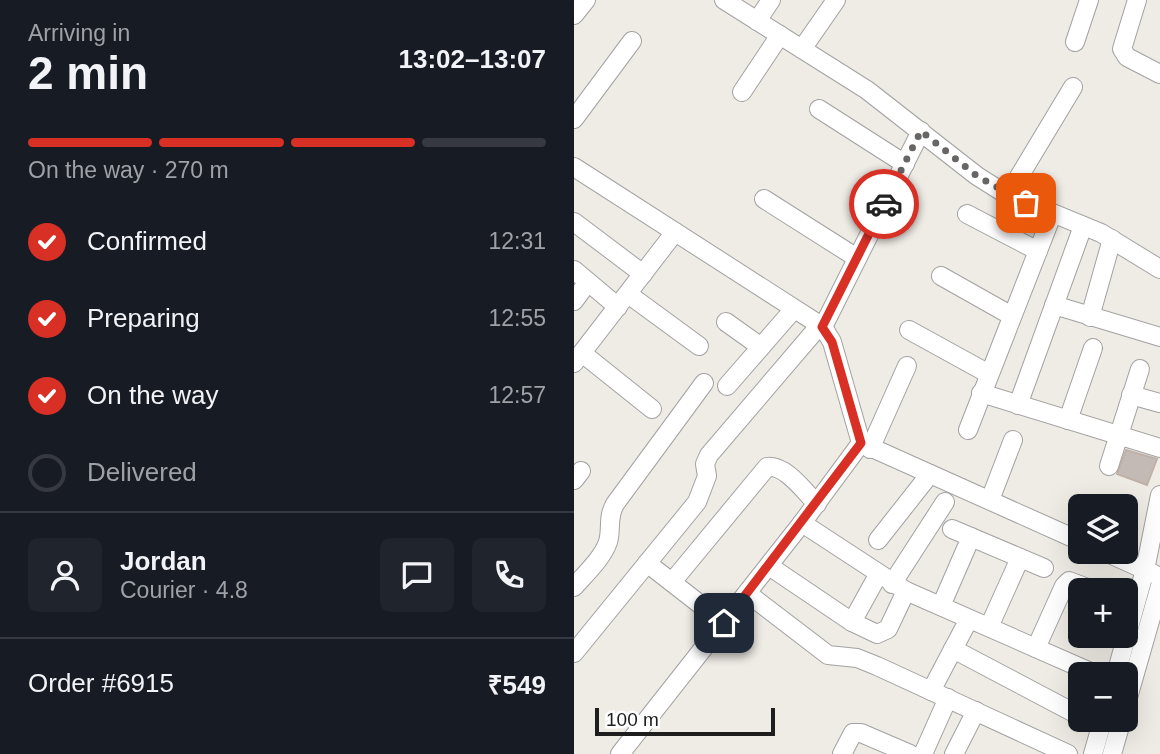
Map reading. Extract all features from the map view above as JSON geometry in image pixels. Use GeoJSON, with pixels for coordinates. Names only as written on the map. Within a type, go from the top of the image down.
{"type":"FeatureCollection","features":[{"type":"Feature","properties":{"kind":"street"},"geometry":{"type":"LineString","coordinates":[[724,0],[867,90],[977,176],[1008,195],[1112,239],[1160,269]]}},
{"type":"Feature","properties":{"kind":"street"},"geometry":{"type":"LineString","coordinates":[[757,21],[771,0]]}},
{"type":"Feature","properties":{"kind":"street"},"geometry":{"type":"LineString","coordinates":[[802,49],[836,0]]}},
{"type":"Feature","properties":{"kind":"street"},"geometry":{"type":"LineString","coordinates":[[1075,42],[1089,0]]}},
{"type":"Feature","properties":{"kind":"street"},"geometry":{"type":"LineString","coordinates":[[1134,1],[1122,49],[1127,57],[1160,74]]}},
{"type":"Feature","properties":{"kind":"street"},"geometry":{"type":"LineString","coordinates":[[742,92],[780,35]]}},
{"type":"Feature","properties":{"kind":"street"},"geometry":{"type":"LineString","coordinates":[[574,119],[632,41]]}},
{"type":"Feature","properties":{"kind":"street"},"geometry":{"type":"LineString","coordinates":[[1008,195],[1073,88]]}},
{"type":"Feature","properties":{"kind":"street"},"geometry":{"type":"LineString","coordinates":[[819,109],[905,164]]}},
{"type":"Feature","properties":{"kind":"street"},"geometry":{"type":"LineString","coordinates":[[574,653],[697,502],[707,476],[705,464],[709,456],[821,326],[921,131]]}},
{"type":"Feature","properties":{"kind":"street"},"geometry":{"type":"LineString","coordinates":[[574,167],[821,326],[832,342],[866,446],[1068,536]]}},
{"type":"Feature","properties":{"kind":"street"},"geometry":{"type":"LineString","coordinates":[[764,199],[857,258]]}},
{"type":"Feature","properties":{"kind":"street"},"geometry":{"type":"LineString","coordinates":[[967,214],[1038,251]]}},
{"type":"Feature","properties":{"kind":"street"},"geometry":{"type":"LineString","coordinates":[[968,430],[1052,215]]}},
{"type":"Feature","properties":{"kind":"street"},"geometry":{"type":"LineString","coordinates":[[574,222],[643,274]]}},
{"type":"Feature","properties":{"kind":"street"},"geometry":{"type":"LineString","coordinates":[[1018,405],[1083,226]]}},
{"type":"Feature","properties":{"kind":"street"},"geometry":{"type":"LineString","coordinates":[[652,409],[578,358],[675,232]]}},
{"type":"Feature","properties":{"kind":"street"},"geometry":{"type":"LineString","coordinates":[[1090,317],[1112,239]]}},
{"type":"Feature","properties":{"kind":"street"},"geometry":{"type":"LineString","coordinates":[[574,270],[588,282],[699,346]]}},
{"type":"Feature","properties":{"kind":"street"},"geometry":{"type":"LineString","coordinates":[[941,276],[1012,316]]}},
{"type":"Feature","properties":{"kind":"street"},"geometry":{"type":"LineString","coordinates":[[574,301],[588,282]]}},
{"type":"Feature","properties":{"kind":"street"},"geometry":{"type":"LineString","coordinates":[[1054,306],[1160,337]]}},
{"type":"Feature","properties":{"kind":"street"},"geometry":{"type":"LineString","coordinates":[[727,386],[794,309]]}},
{"type":"Feature","properties":{"kind":"street"},"geometry":{"type":"LineString","coordinates":[[726,322],[761,347]]}},
{"type":"Feature","properties":{"kind":"street"},"geometry":{"type":"LineString","coordinates":[[909,330],[989,374]]}},
{"type":"Feature","properties":{"kind":"street"},"geometry":{"type":"LineString","coordinates":[[1068,420],[1093,348]]}},
{"type":"Feature","properties":{"kind":"street"},"geometry":{"type":"LineString","coordinates":[[620,754],[866,446],[907,366]]}},
{"type":"Feature","properties":{"kind":"street"},"geometry":{"type":"LineString","coordinates":[[1109,466],[1140,369]]}},
{"type":"Feature","properties":{"kind":"street"},"geometry":{"type":"LineString","coordinates":[[574,587],[605,550],[609,537],[608,516],[615,504],[704,383]]}},
{"type":"Feature","properties":{"kind":"street"},"geometry":{"type":"LineString","coordinates":[[981,393],[1160,448]]}},
{"type":"Feature","properties":{"kind":"street"},"geometry":{"type":"LineString","coordinates":[[1131,395],[1160,403]]}},
{"type":"Feature","properties":{"kind":"street"},"geometry":{"type":"LineString","coordinates":[[990,500],[1013,440]]}},
{"type":"Feature","properties":{"kind":"street"},"geometry":{"type":"LineString","coordinates":[[672,582],[767,467],[774,466],[782,470],[817,504]]}},
{"type":"Feature","properties":{"kind":"street"},"geometry":{"type":"LineString","coordinates":[[878,540],[930,474]]}},
{"type":"Feature","properties":{"kind":"street"},"geometry":{"type":"LineString","coordinates":[[1138,595],[1152,573],[1160,495]]}},
{"type":"Feature","properties":{"kind":"street"},"geometry":{"type":"LineString","coordinates":[[852,622],[892,583],[946,502]]}},
{"type":"Feature","properties":{"kind":"street"},"geometry":{"type":"LineString","coordinates":[[803,523],[892,583],[1068,662]]}},
{"type":"Feature","properties":{"kind":"street"},"geometry":{"type":"LineString","coordinates":[[952,529],[1044,568]]}},
{"type":"Feature","properties":{"kind":"street"},"geometry":{"type":"LineString","coordinates":[[941,606],[971,537]]}},
{"type":"Feature","properties":{"kind":"street"},"geometry":{"type":"LineString","coordinates":[[989,627],[1020,558]]}},
{"type":"Feature","properties":{"kind":"street"},"geometry":{"type":"LineString","coordinates":[[647,563],[724,623]]}},
{"type":"Feature","properties":{"kind":"street"},"geometry":{"type":"LineString","coordinates":[[1132,564],[1152,573]]}},
{"type":"Feature","properties":{"kind":"street"},"geometry":{"type":"LineString","coordinates":[[769,566],[852,622],[877,634],[883,633],[892,583]]}},
{"type":"Feature","properties":{"kind":"street"},"geometry":{"type":"LineString","coordinates":[[1036,648],[1068,582]]}},
{"type":"Feature","properties":{"kind":"street"},"geometry":{"type":"LineString","coordinates":[[1136,662],[1160,586]]}},
{"type":"Feature","properties":{"kind":"street"},"geometry":{"type":"LineString","coordinates":[[747,593],[828,656],[857,658],[1068,754]]}},
{"type":"Feature","properties":{"kind":"street"},"geometry":{"type":"LineString","coordinates":[[931,691],[969,619]]}},
{"type":"Feature","properties":{"kind":"street"},"geometry":{"type":"LineString","coordinates":[[953,649],[1068,710]]}},
{"type":"Feature","properties":{"kind":"street"},"geometry":{"type":"LineString","coordinates":[[923,754],[948,698]]}},
{"type":"Feature","properties":{"kind":"street"},"geometry":{"type":"LineString","coordinates":[[954,754],[976,711]]}},
{"type":"Feature","properties":{"kind":"street"},"geometry":{"type":"LineString","coordinates":[[1093,754],[1096,732]]}},
{"type":"Feature","properties":{"kind":"street"},"geometry":{"type":"LineString","coordinates":[[1112,754],[1118,732]]}},
{"type":"Feature","properties":{"kind":"street"},"geometry":{"type":"LineString","coordinates":[[842,754],[853,733],[861,733],[911,754]]}},
{"type":"Feature","properties":{"kind":"building"},"geometry":{"type":"Polygon","coordinates":[[[1126,450],[1157,459],[1147,485],[1117,474],[1126,450]]]}},
{"type":"Feature","properties":{"kind":"way so far"},"geometry":{"type":"LineString","coordinates":[[884,204],[921,131],[977,176],[1003,193],[1026,203]]}},
{"type":"Feature","properties":{"kind":"route"},"geometry":{"type":"LineString","coordinates":[[724,623],[803,523],[861,443],[829,333],[822,327],[884,204]]}}]}
